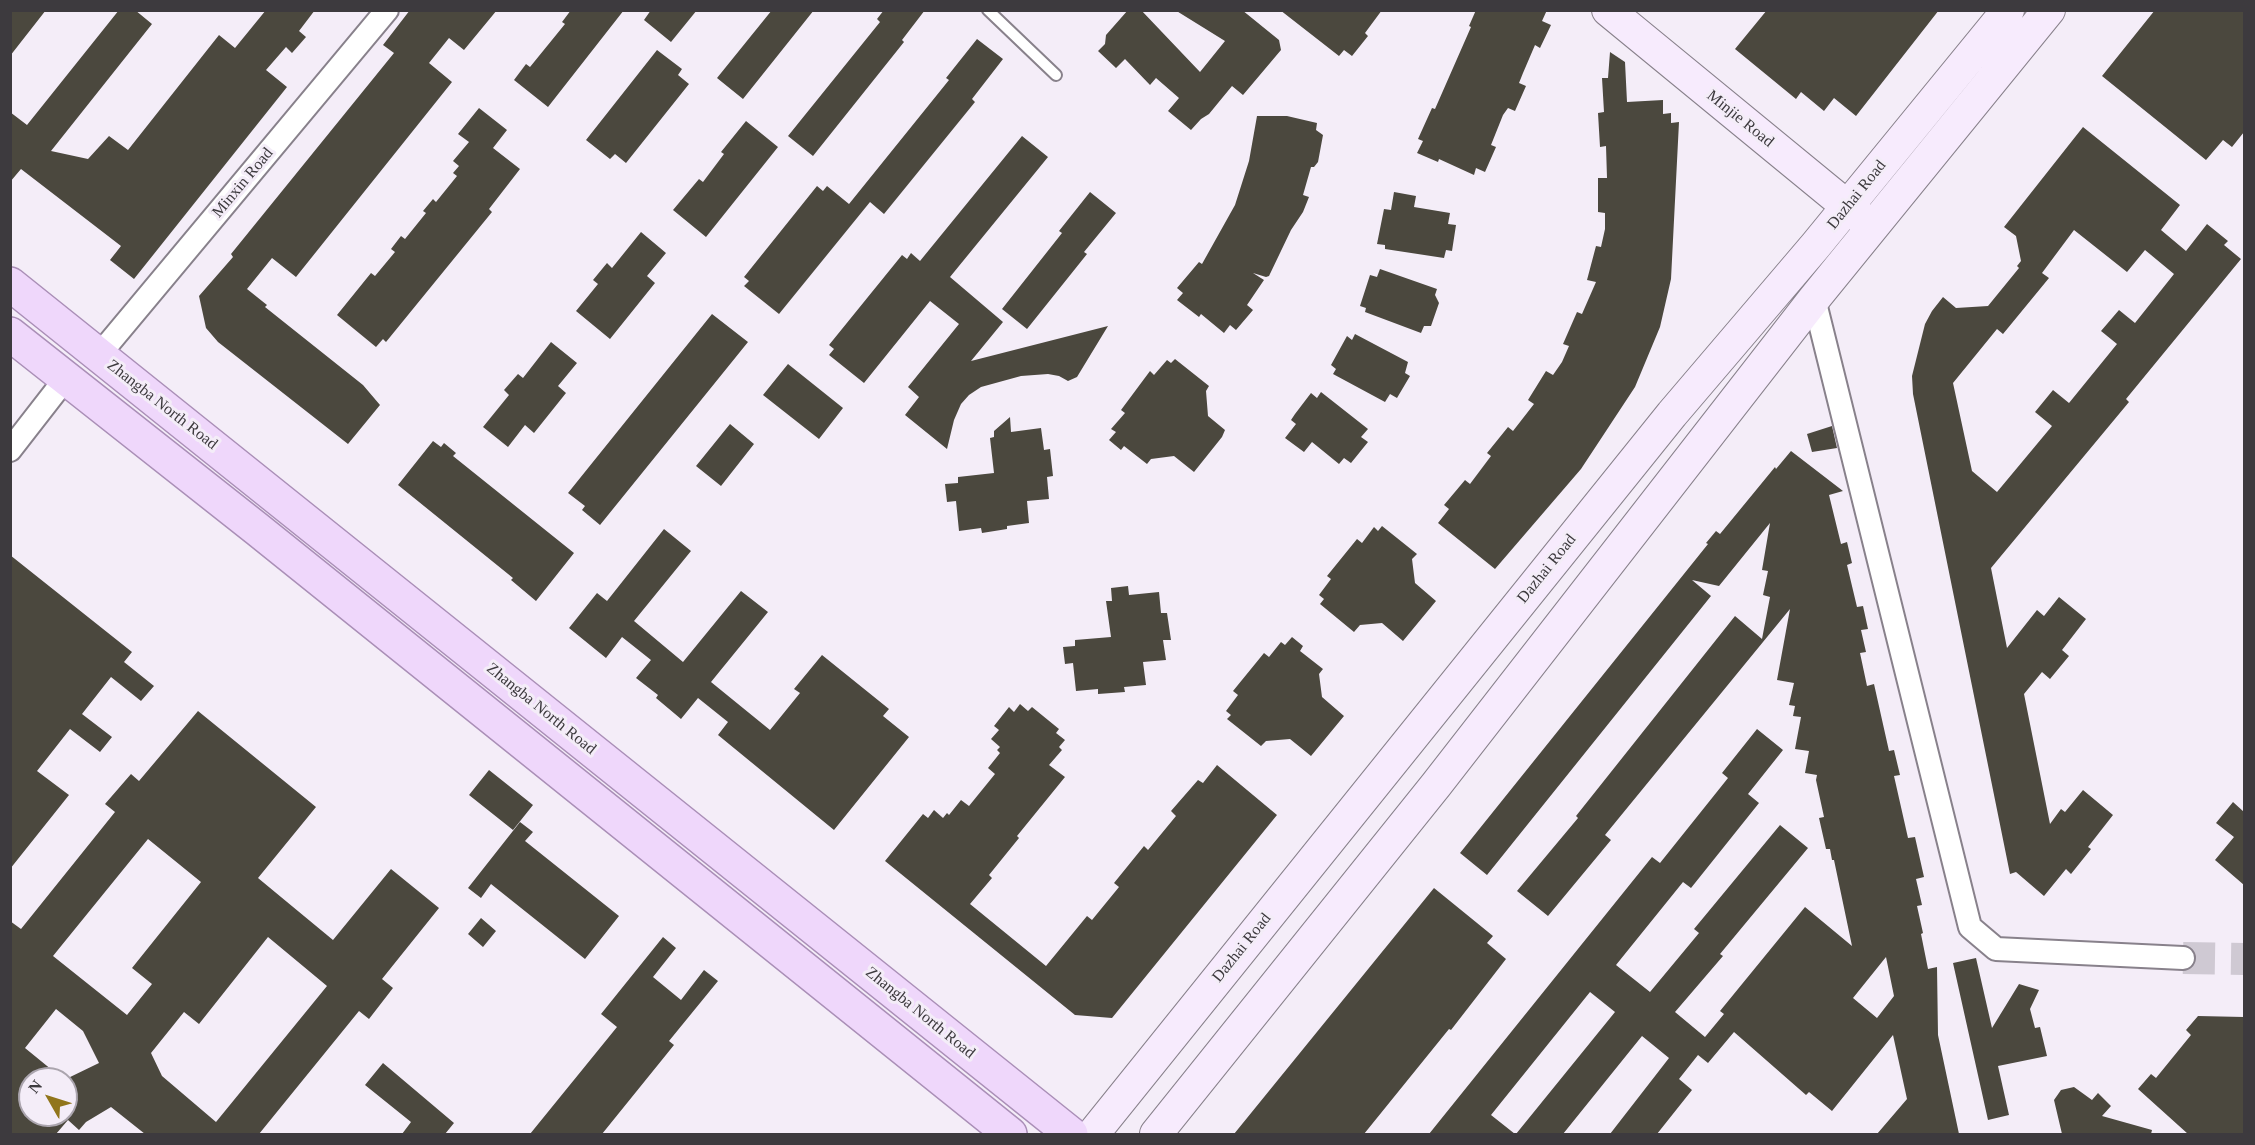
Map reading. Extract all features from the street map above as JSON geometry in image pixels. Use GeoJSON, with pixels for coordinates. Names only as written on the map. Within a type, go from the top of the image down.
{"type":"FeatureCollection","features":[{"type":"Feature","properties":{"kind":"main road","name":"Minjie Road"},"geometry":{"type":"LineString","coordinates":[[1608,10],[1872,227]]}},
{"type":"Feature","properties":{"kind":"main road","name":"Dazhai Road"},"geometry":{"type":"LineString","coordinates":[[1093,1134],[1671,414],[1848,207],[2008,10]]}},
{"type":"Feature","properties":{"kind":"main road","name":"Dazhai Road"},"geometry":{"type":"LineString","coordinates":[[1156,1134],[1436,785],[1814,299],[2049,10]]}},
{"type":"Feature","properties":{"kind":"main road","name":"Zhangba North Road"},"geometry":{"type":"LineString","coordinates":[[10,284],[1071,1134]]}},
{"type":"Feature","properties":{"kind":"main road"},"geometry":{"type":"LineString","coordinates":[[10,334],[257,529],[1010,1134]]}},
{"type":"Feature","properties":{"kind":"street","name":"Minxin Road"},"geometry":{"type":"LineString","coordinates":[[99,355],[385,11]]}},
{"type":"Feature","properties":{"kind":"street"},"geometry":{"type":"LineString","coordinates":[[1814,299],[1970,927],[1996,950],[2183,958]]}},
{"type":"Feature","properties":{"kind":"street"},"geometry":{"type":"LineString","coordinates":[[10,450],[66,378]]}},
{"type":"Feature","properties":{"kind":"lane"},"geometry":{"type":"LineString","coordinates":[[988,10],[1056,75]]}},
{"type":"Feature","properties":{"kind":"building"},"geometry":{"type":"Polygon","coordinates":[[[10,10],[46,10],[10,56],[10,10]]]}},
{"type":"Feature","properties":{"kind":"building"},"geometry":{"type":"Polygon","coordinates":[[[119,10],[135,10],[152,24],[51,151],[88,159],[109,136],[128,150],[219,35],[235,48],[266,10],[315,10],[299,31],[306,37],[292,53],[286,47],[266,70],[287,87],[134,279],[110,260],[121,246],[21,169],[10,182],[10,112],[27,125],[119,10]]]}},
{"type":"Feature","properties":{"kind":"building"},"geometry":{"type":"Polygon","coordinates":[[[410,10],[497,10],[464,50],[449,38],[429,63],[452,82],[296,277],[272,258],[247,289],[267,305],[265,307],[363,385],[380,405],[348,444],[218,342],[206,328],[199,296],[233,257],[231,254],[394,53],[383,45],[410,10]]]}},
{"type":"Feature","properties":{"kind":"building"},"geometry":{"type":"Polygon","coordinates":[[[571,10],[624,10],[548,107],[514,80],[526,64],[530,67],[565,24],[562,22],[571,10]]]}},
{"type":"Feature","properties":{"kind":"building"},"geometry":{"type":"Polygon","coordinates":[[[651,10],[697,10],[671,42],[644,20],[651,10]]]}},
{"type":"Feature","properties":{"kind":"building"},"geometry":{"type":"Polygon","coordinates":[[[772,10],[814,10],[743,99],[717,78],[772,10]]]}},
{"type":"Feature","properties":{"kind":"building"},"geometry":{"type":"Polygon","coordinates":[[[884,10],[925,10],[902,40],[904,42],[813,156],[788,136],[880,22],[877,19],[884,10]]]}},
{"type":"Feature","properties":{"kind":"building"},"geometry":{"type":"Polygon","coordinates":[[[1128,10],[1141,10],[1200,72],[1225,41],[1175,10],[1242,10],[1279,40],[1281,50],[1243,95],[1232,86],[1209,114],[1191,130],[1168,111],[1179,98],[1156,78],[1150,85],[1125,59],[1116,68],[1098,51],[1105,44],[1106,35],[1128,10]]]}},
{"type":"Feature","properties":{"kind":"building"},"geometry":{"type":"Polygon","coordinates":[[[1280,10],[1382,10],[1365,33],[1368,36],[1352,56],[1344,50],[1339,56],[1280,10]]]}},
{"type":"Feature","properties":{"kind":"building"},"geometry":{"type":"Polygon","coordinates":[[[1476,10],[1547,10],[1542,21],[1551,25],[1540,48],[1535,45],[1523,73],[1519,83],[1526,86],[1515,111],[1508,108],[1503,115],[1491,145],[1496,147],[1485,172],[1476,168],[1474,175],[1439,159],[1438,162],[1417,153],[1423,141],[1418,139],[1432,108],[1435,109],[1471,27],[1469,26],[1476,10]]]}},
{"type":"Feature","properties":{"kind":"building"},"geometry":{"type":"Polygon","coordinates":[[[1767,10],[1939,10],[1856,116],[1834,98],[1824,111],[1801,92],[1796,99],[1735,49],[1767,10]]]}},
{"type":"Feature","properties":{"kind":"building"},"geometry":{"type":"Polygon","coordinates":[[[2155,10],[2244,10],[2244,132],[2232,147],[2223,140],[2206,160],[2102,76],[2155,10]]]}},
{"type":"Feature","properties":{"kind":"building"},"geometry":{"type":"Polygon","coordinates":[[[977,39],[1003,59],[972,99],[975,102],[884,214],[870,202],[779,314],[744,286],[749,281],[744,277],[817,186],[823,191],[827,186],[849,204],[949,80],[946,78],[977,39]]]}},
{"type":"Feature","properties":{"kind":"building"},"geometry":{"type":"Polygon","coordinates":[[[657,50],[682,69],[678,75],[689,84],[626,163],[615,154],[610,159],[586,140],[657,50]]]}},
{"type":"Feature","properties":{"kind":"building"},"geometry":{"type":"Polygon","coordinates":[[[1610,52],[1625,62],[1627,102],[1663,100],[1663,114],[1671,113],[1671,123],[1679,122],[1671,279],[1660,327],[1635,387],[1581,469],[1495,569],[1438,523],[1449,509],[1444,505],[1465,480],[1470,484],[1491,456],[1487,453],[1508,427],[1513,431],[1534,404],[1528,400],[1546,371],[1553,375],[1562,362],[1569,346],[1563,344],[1577,312],[1582,314],[1596,282],[1587,280],[1596,246],[1601,247],[1605,229],[1605,213],[1598,212],[1598,178],[1607,178],[1606,146],[1600,147],[1598,113],[1604,112],[1602,78],[1608,78],[1610,52]]]}},
{"type":"Feature","properties":{"kind":"building"},"geometry":{"type":"Polygon","coordinates":[[[479,108],[507,130],[493,148],[520,169],[489,209],[492,212],[386,342],[383,339],[376,347],[337,315],[371,273],[375,276],[395,252],[391,249],[401,236],[405,239],[426,213],[423,211],[433,199],[436,202],[457,176],[453,173],[459,166],[453,161],[469,142],[458,134],[479,108]]]}},
{"type":"Feature","properties":{"kind":"building"},"geometry":{"type":"Polygon","coordinates":[[[1257,116],[1287,116],[1317,123],[1316,130],[1323,135],[1318,162],[1311,167],[1303,195],[1309,197],[1303,212],[1291,230],[1269,276],[1253,273],[1264,280],[1247,305],[1253,310],[1236,330],[1230,325],[1224,333],[1201,314],[1199,317],[1177,300],[1183,293],[1177,288],[1199,262],[1202,264],[1235,205],[1249,161],[1257,116]]]}},
{"type":"Feature","properties":{"kind":"building"},"geometry":{"type":"Polygon","coordinates":[[[746,121],[778,147],[706,237],[673,210],[699,179],[703,182],[724,154],[721,152],[746,121]]]}},
{"type":"Feature","properties":{"kind":"building"},"geometry":{"type":"Polygon","coordinates":[[[2083,127],[2180,205],[2161,230],[2186,251],[2207,224],[2228,241],[2224,245],[2241,259],[2126,399],[2129,402],[1991,568],[2007,648],[2037,610],[2044,616],[2059,597],[2086,619],[2062,650],[2069,656],[2050,679],[2042,672],[2024,694],[2050,824],[2061,809],[2065,812],[2083,790],[2113,815],[2088,847],[2091,849],[2071,874],[2066,869],[2044,896],[2016,872],[2010,874],[1913,394],[1912,376],[1925,324],[1943,297],[1956,308],[1988,306],[2019,268],[2017,266],[2021,261],[2016,236],[2004,227],[2083,127]],[[2074,230],[2042,273],[2049,278],[2003,334],[1997,329],[1953,383],[1972,471],[1997,492],[2052,426],[2035,412],[2053,390],[2069,403],[2117,344],[2101,331],[2119,310],[2135,323],[2174,274],[2145,250],[2127,272],[2074,230]]]}},
{"type":"Feature","properties":{"kind":"building"},"geometry":{"type":"Polygon","coordinates":[[[1022,136],[1048,157],[950,277],[1003,322],[971,361],[1108,326],[1077,377],[1068,381],[1048,374],[1021,376],[981,387],[969,395],[961,404],[954,420],[947,449],[905,415],[919,397],[908,387],[959,324],[930,301],[864,383],[829,355],[834,349],[829,345],[902,255],[907,259],[911,253],[920,261],[1022,136]]]}},
{"type":"Feature","properties":{"kind":"building"},"geometry":{"type":"Polygon","coordinates":[[[1090,192],[1116,213],[1084,252],[1087,254],[1027,329],[1002,309],[1062,233],[1059,231],[1090,192]]]}},
{"type":"Feature","properties":{"kind":"building"},"geometry":{"type":"Polygon","coordinates":[[[1394,192],[1416,196],[1414,207],[1450,213],[1448,224],[1456,225],[1452,251],[1446,250],[1444,258],[1385,249],[1385,245],[1377,244],[1384,209],[1391,210],[1394,192]]]}},
{"type":"Feature","properties":{"kind":"building"},"geometry":{"type":"Polygon","coordinates":[[[641,232],[666,253],[647,276],[655,283],[610,339],[576,311],[598,284],[593,280],[607,263],[612,268],[641,232]]]}},
{"type":"Feature","properties":{"kind":"building"},"geometry":{"type":"Polygon","coordinates":[[[1380,269],[1437,289],[1435,295],[1439,303],[1431,326],[1424,326],[1421,333],[1365,312],[1366,308],[1360,306],[1370,275],[1377,277],[1380,269]]]}},
{"type":"Feature","properties":{"kind":"building"},"geometry":{"type":"Polygon","coordinates":[[[712,314],[748,342],[600,525],[582,510],[585,506],[568,493],[712,314]]]}},
{"type":"Feature","properties":{"kind":"building"},"geometry":{"type":"Polygon","coordinates":[[[1355,334],[1408,362],[1405,373],[1410,376],[1397,398],[1390,394],[1385,402],[1333,374],[1336,369],[1331,365],[1347,336],[1352,340],[1355,334]]]}},
{"type":"Feature","properties":{"kind":"building"},"geometry":{"type":"Polygon","coordinates":[[[551,342],[577,363],[558,386],[566,393],[534,433],[525,425],[508,447],[483,427],[509,395],[504,390],[518,374],[523,378],[551,342]]]}},
{"type":"Feature","properties":{"kind":"building"},"geometry":{"type":"Polygon","coordinates":[[[1175,359],[1209,386],[1206,391],[1208,416],[1225,430],[1194,472],[1174,456],[1151,459],[1147,464],[1124,446],[1121,450],[1109,440],[1116,432],[1111,429],[1125,413],[1121,410],[1150,371],[1154,375],[1167,360],[1171,363],[1175,359]]]}},
{"type":"Feature","properties":{"kind":"building"},"geometry":{"type":"Polygon","coordinates":[[[788,364],[843,408],[819,439],[763,395],[788,364]]]}},
{"type":"Feature","properties":{"kind":"building"},"geometry":{"type":"Polygon","coordinates":[[[1321,392],[1368,429],[1361,437],[1368,442],[1351,463],[1344,458],[1339,464],[1312,442],[1304,452],[1285,438],[1296,424],[1291,420],[1311,393],[1317,398],[1321,392]]]}},
{"type":"Feature","properties":{"kind":"building"},"geometry":{"type":"Polygon","coordinates":[[[1010,417],[1011,432],[1041,428],[1044,450],[1050,449],[1053,476],[1047,477],[1049,499],[1027,501],[1029,523],[982,533],[981,528],[959,531],[956,501],[947,502],[945,484],[958,483],[958,477],[994,473],[990,438],[994,437],[994,431],[1010,417]]]}},
{"type":"Feature","properties":{"kind":"building"},"geometry":{"type":"Polygon","coordinates":[[[730,424],[754,444],[721,486],[696,466],[730,424]]]}},
{"type":"Feature","properties":{"kind":"building"},"geometry":{"type":"Polygon","coordinates":[[[1832,426],[1837,448],[1812,452],[1807,434],[1832,426]]]}},
{"type":"Feature","properties":{"kind":"building"},"geometry":{"type":"Polygon","coordinates":[[[433,441],[441,447],[444,443],[456,453],[453,456],[574,553],[536,601],[511,580],[513,578],[398,485],[433,441]]]}},
{"type":"Feature","properties":{"kind":"building"},"geometry":{"type":"Polygon","coordinates":[[[1791,451],[1843,491],[1829,495],[1841,544],[1847,542],[1852,563],[1847,565],[1857,607],[1863,606],[1868,629],[1861,630],[1866,652],[1860,653],[1867,686],[1874,684],[1889,751],[1894,750],[1900,775],[1894,776],[1908,838],[1915,837],[1924,877],[1916,879],[1922,905],[1917,906],[1928,969],[1937,967],[1938,1035],[1959,1134],[1877,1134],[1907,1099],[1893,1035],[1832,1111],[1809,1092],[1806,1095],[1734,1032],[1708,1063],[1698,1055],[1679,1079],[1692,1090],[1657,1134],[1610,1134],[1669,1058],[1642,1036],[1563,1134],[1516,1134],[1615,1012],[1590,992],[1491,1115],[1515,1134],[1429,1134],[1652,857],[1660,863],[1728,778],[1722,773],[1757,729],[1783,750],[1748,794],[1759,803],[1691,888],[1683,882],[1616,965],[1650,992],[1699,933],[1694,929],[1780,825],[1808,848],[1720,954],[1723,956],[1675,1012],[1705,1037],[1724,1014],[1720,1011],[1805,907],[1852,946],[1834,860],[1832,860],[1830,849],[1826,849],[1819,818],[1824,817],[1816,780],[1817,775],[1805,773],[1809,751],[1795,749],[1801,717],[1793,716],[1795,706],[1789,705],[1794,683],[1777,680],[1790,609],[1605,835],[1611,840],[1548,916],[1517,891],[1578,818],[1576,816],[1735,616],[1762,639],[1770,597],[1763,595],[1768,571],[1762,570],[1770,523],[1719,586],[1692,580],[1711,596],[1487,875],[1460,853],[1708,544],[1706,543],[1716,531],[1720,534],[1775,467],[1776,469],[1791,451]],[[1886,957],[1853,998],[1877,1018],[1894,996],[1886,957]]]}},
{"type":"Feature","properties":{"kind":"building"},"geometry":{"type":"Polygon","coordinates":[[[1382,526],[1417,554],[1412,559],[1415,583],[1436,601],[1403,641],[1382,623],[1360,625],[1354,632],[1320,604],[1324,599],[1319,595],[1331,579],[1327,576],[1357,539],[1362,543],[1374,527],[1378,531],[1382,526]]]}},
{"type":"Feature","properties":{"kind":"building"},"geometry":{"type":"Polygon","coordinates":[[[664,529],[691,551],[634,621],[683,662],[741,591],[768,612],[711,682],[770,730],[800,693],[794,689],[822,655],[889,709],[883,716],[909,737],[834,830],[718,735],[728,722],[698,698],[681,719],[656,698],[658,695],[636,678],[651,660],[622,637],[606,658],[569,628],[597,593],[607,601],[664,529]]]}},
{"type":"Feature","properties":{"kind":"building"},"geometry":{"type":"Polygon","coordinates":[[[10,555],[132,652],[124,662],[154,686],[141,701],[111,677],[82,714],[112,737],[100,752],[70,729],[37,771],[69,795],[10,869],[10,555]]]}},
{"type":"Feature","properties":{"kind":"building"},"geometry":{"type":"Polygon","coordinates":[[[1128,586],[1129,595],[1159,592],[1161,613],[1167,613],[1171,640],[1163,640],[1166,660],[1143,662],[1146,685],[1124,687],[1125,692],[1098,694],[1098,689],[1076,691],[1073,663],[1065,664],[1063,647],[1075,646],[1075,640],[1111,637],[1106,601],[1112,601],[1111,588],[1128,586]]]}},
{"type":"Feature","properties":{"kind":"building"},"geometry":{"type":"Polygon","coordinates":[[[1292,637],[1303,646],[1300,651],[1323,669],[1319,674],[1322,697],[1344,716],[1311,756],[1290,739],[1266,741],[1261,746],[1227,719],[1231,715],[1226,711],[1238,695],[1233,691],[1264,653],[1269,657],[1281,642],[1285,645],[1292,637]]]}},
{"type":"Feature","properties":{"kind":"building"},"geometry":{"type":"Polygon","coordinates":[[[1020,704],[1028,711],[1032,707],[1059,729],[1056,733],[1065,740],[1059,747],[1062,750],[1049,765],[1065,777],[1017,836],[1019,838],[989,875],[992,878],[970,904],[1046,966],[1087,916],[1092,920],[1119,887],[1114,883],[1144,846],[1148,850],[1176,816],[1171,811],[1198,780],[1203,783],[1217,765],[1277,815],[1112,1018],[1075,1015],[885,861],[923,814],[928,818],[934,810],[943,818],[947,813],[949,815],[961,800],[969,806],[995,774],[988,768],[1000,753],[997,750],[1000,747],[991,739],[999,730],[994,726],[1009,707],[1014,712],[1020,704]]]}},
{"type":"Feature","properties":{"kind":"building"},"geometry":{"type":"Polygon","coordinates":[[[198,711],[316,807],[258,878],[333,940],[391,869],[439,908],[382,979],[393,988],[369,1019],[359,1011],[259,1134],[145,1134],[111,1107],[86,1122],[79,1130],[76,1127],[78,1127],[78,1073],[99,1063],[83,1031],[56,1009],[25,1048],[48,1067],[18,1067],[18,1127],[62,1127],[56,1134],[10,1134],[10,921],[21,929],[115,812],[105,804],[131,774],[139,781],[198,711]],[[148,839],[53,956],[127,1015],[152,984],[132,968],[201,882],[148,839]],[[268,937],[199,1024],[184,1012],[151,1053],[162,1076],[216,1122],[327,986],[268,937]]]}},
{"type":"Feature","properties":{"kind":"building"},"geometry":{"type":"Polygon","coordinates":[[[489,770],[533,805],[513,830],[469,795],[489,770]]]}},
{"type":"Feature","properties":{"kind":"building"},"geometry":{"type":"Polygon","coordinates":[[[2233,802],[2244,812],[2244,885],[2215,860],[2234,837],[2216,823],[2233,802]]]}},
{"type":"Feature","properties":{"kind":"building"},"geometry":{"type":"Polygon","coordinates":[[[520,822],[533,832],[525,841],[619,916],[585,959],[491,884],[481,898],[468,888],[520,822]]]}},
{"type":"Feature","properties":{"kind":"building"},"geometry":{"type":"Polygon","coordinates":[[[1434,888],[1493,936],[1487,943],[1506,959],[1451,1030],[1449,1029],[1364,1134],[1234,1134],[1434,888]]]}},
{"type":"Feature","properties":{"kind":"building"},"geometry":{"type":"Polygon","coordinates":[[[481,918],[496,931],[483,947],[468,934],[481,918]]]}},
{"type":"Feature","properties":{"kind":"building"},"geometry":{"type":"Polygon","coordinates":[[[663,937],[676,948],[653,977],[681,1000],[704,970],[718,981],[669,1041],[674,1045],[602,1134],[530,1134],[617,1027],[601,1014],[663,937]]]}},
{"type":"Feature","properties":{"kind":"building"},"geometry":{"type":"Polygon","coordinates":[[[1976,958],[1992,1028],[2019,984],[2039,990],[2030,1009],[2035,1028],[2040,1027],[2047,1056],[1998,1066],[2009,1115],[1988,1120],[1953,963],[1976,958]]]}},
{"type":"Feature","properties":{"kind":"building"},"geometry":{"type":"Polygon","coordinates":[[[2198,1016],[2244,1017],[2244,1134],[2188,1134],[2138,1089],[2151,1074],[2156,1078],[2191,1035],[2186,1030],[2198,1016]]]}},
{"type":"Feature","properties":{"kind":"building"},"geometry":{"type":"Polygon","coordinates":[[[383,1063],[454,1123],[445,1134],[402,1134],[411,1122],[365,1085],[383,1063]]]}},
{"type":"Feature","properties":{"kind":"building"},"geometry":{"type":"Polygon","coordinates":[[[2074,1087],[2092,1100],[2098,1093],[2111,1106],[2102,1116],[2152,1130],[2151,1134],[2062,1134],[2054,1100],[2061,1090],[2074,1087]]]}},
{"type":"Feature","properties":{"kind":"tunnel"},"geometry":{"type":"LineString","coordinates":[[2183,958],[2244,959]]}}]}
